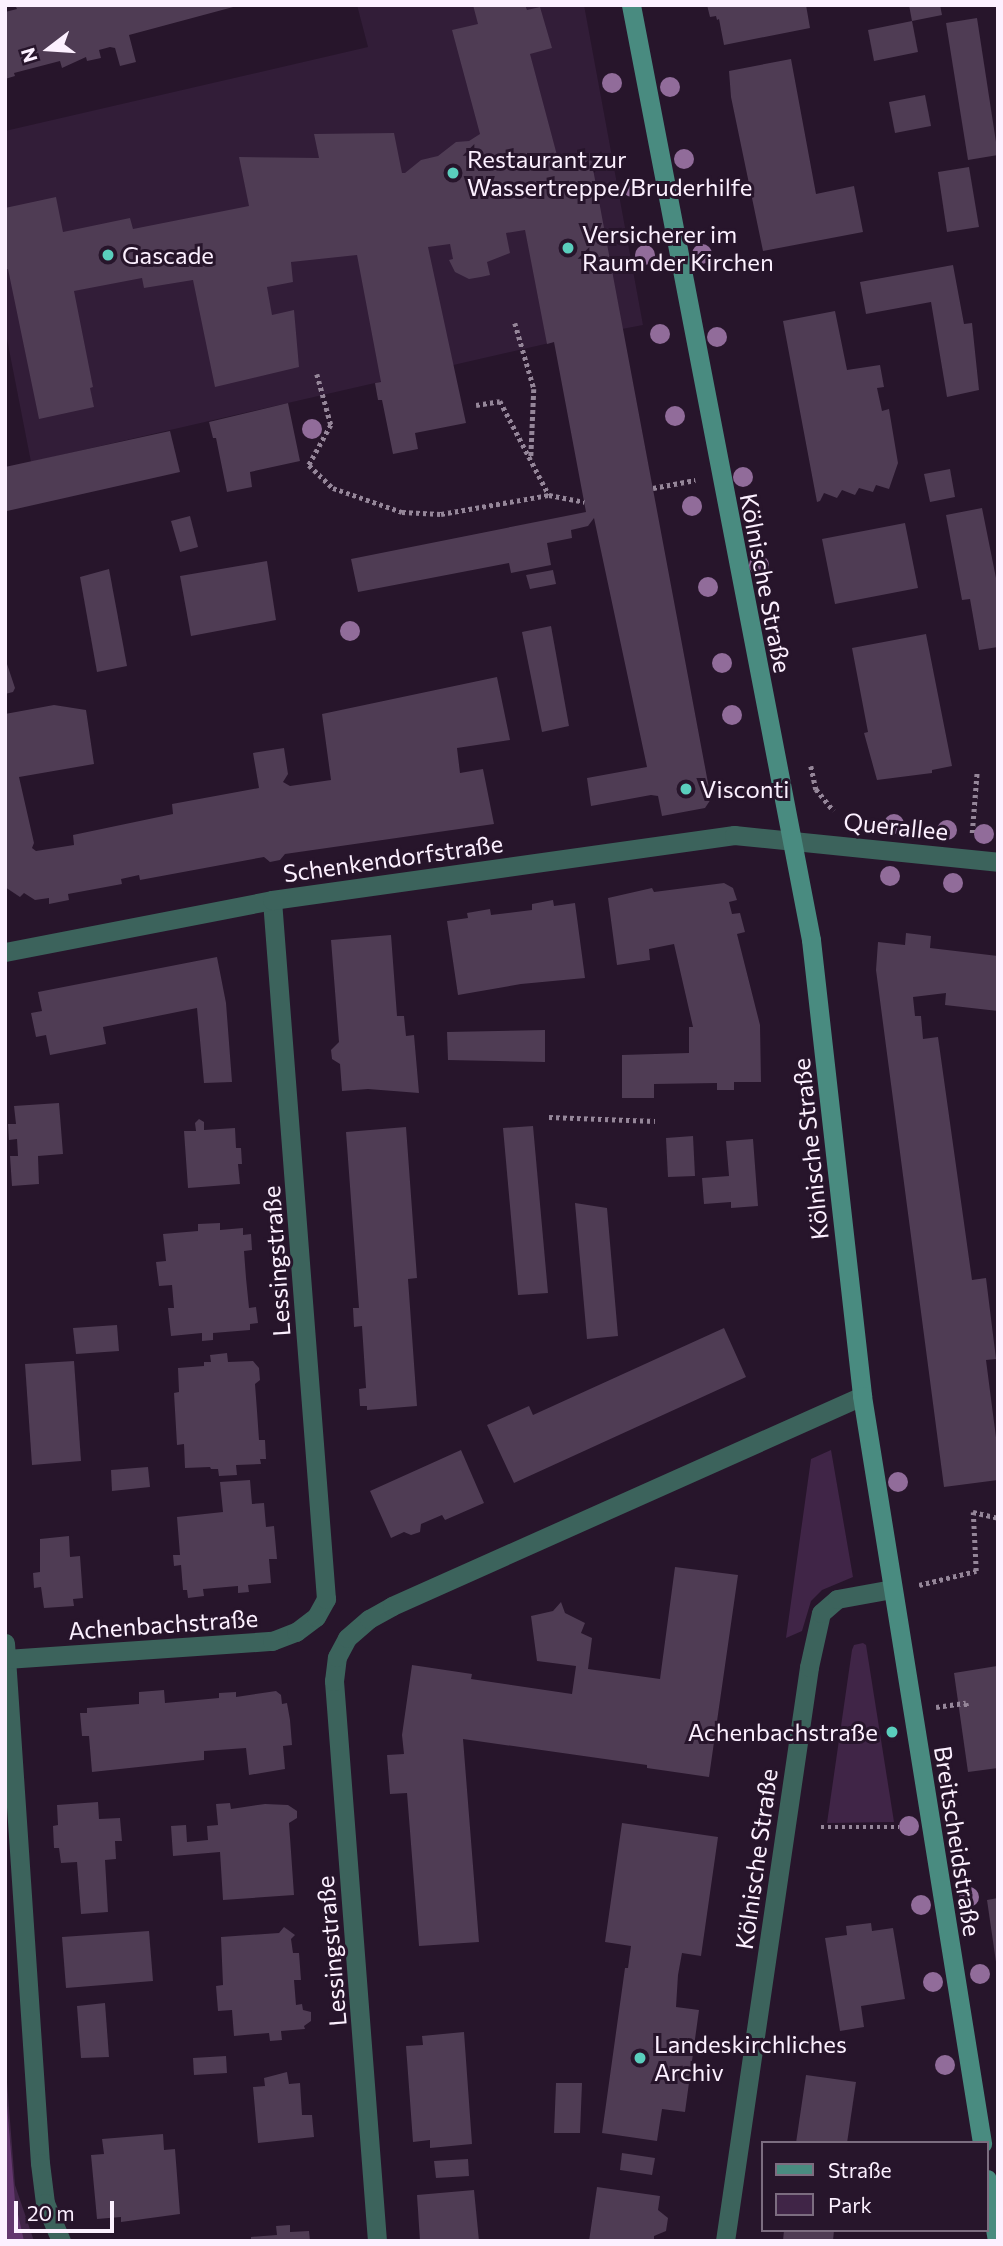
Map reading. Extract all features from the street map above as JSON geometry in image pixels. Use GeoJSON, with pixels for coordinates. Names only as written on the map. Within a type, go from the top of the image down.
{"type":"FeatureCollection","features":[{"type":"Feature","properties":{"kind":"main road","name":"Kölnische Straße"},"geometry":{"type":"LineString","coordinates":[[631,5],[811,940],[862,1396],[892,1589]]}},
{"type":"Feature","properties":{"kind":"main road","name":"Breitscheidstraße"},"geometry":{"type":"LineString","coordinates":[[892,1589],[982,2141]]}},
{"type":"Feature","properties":{"kind":"main road"},"geometry":{"type":"LineString","coordinates":[[989,2191],[997,2241]]}},
{"type":"Feature","properties":{"kind":"street","name":"Schenkendorfstraße"},"geometry":{"type":"LineString","coordinates":[[5,952],[272,900],[734,835],[790,839]]}},
{"type":"Feature","properties":{"kind":"street","name":"Querallee"},"geometry":{"type":"LineString","coordinates":[[790,839],[998,862]]}},
{"type":"Feature","properties":{"kind":"street","name":"Lessingstraße"},"geometry":{"type":"LineString","coordinates":[[272,900],[326,1599],[316,1617]]}},
{"type":"Feature","properties":{"kind":"street","name":"Lessingstraße"},"geometry":{"type":"LineString","coordinates":[[377,2241],[334,1681],[337,1657],[347,1638],[369,1619],[392,1606],[862,1396]]}},
{"type":"Feature","properties":{"kind":"street","name":"Kölnische Straße"},"geometry":{"type":"LineString","coordinates":[[725,2241],[809,1667],[821,1613],[837,1599],[892,1589]]}},
{"type":"Feature","properties":{"kind":"street","name":"Achenbachstraße"},"geometry":{"type":"LineString","coordinates":[[6,1651],[272,1640],[296,1632],[316,1617]]}},
{"type":"Feature","properties":{"kind":"street"},"geometry":{"type":"LineString","coordinates":[[6,1651],[40,2163],[45,2203],[61,2241]]}},
{"type":"Feature","properties":{"kind":"path"},"geometry":{"type":"LineString","coordinates":[[515,323],[534,388],[531,459]]}},
{"type":"Feature","properties":{"kind":"path"},"geometry":{"type":"LineString","coordinates":[[317,374],[331,425],[309,465],[333,488],[402,512],[441,514],[549,495],[584,502]]}},
{"type":"Feature","properties":{"kind":"path"},"geometry":{"type":"LineString","coordinates":[[476,405],[500,401],[549,495]]}},
{"type":"Feature","properties":{"kind":"path"},"geometry":{"type":"LineString","coordinates":[[653,488],[720,475]]}},
{"type":"Feature","properties":{"kind":"path"},"geometry":{"type":"LineString","coordinates":[[811,766],[816,789],[834,811]]}},
{"type":"Feature","properties":{"kind":"path"},"geometry":{"type":"LineString","coordinates":[[972,817],[976,771]]}},
{"type":"Feature","properties":{"kind":"path"},"geometry":{"type":"LineString","coordinates":[[549,1117],[655,1121]]}},
{"type":"Feature","properties":{"kind":"path"},"geometry":{"type":"LineString","coordinates":[[916,1585],[976,1571],[973,1512],[998,1518]]}},
{"type":"Feature","properties":{"kind":"path"},"geometry":{"type":"LineString","coordinates":[[935,1707],[966,1703],[967,1707]]}},
{"type":"Feature","properties":{"kind":"path"},"geometry":{"type":"LineString","coordinates":[[821,1827],[899,1827]]}},
{"type":"Feature","properties":{"kind":"shaded area"},"geometry":{"type":"Polygon","coordinates":[[[357,5],[584,5],[643,325],[554,342],[31,462],[5,329],[5,131],[368,47],[357,5]]]}},
{"type":"Feature","properties":{"kind":"shaded area"},"geometry":{"type":"Polygon","coordinates":[[[5,2081],[15,2201],[24,2241],[5,2241],[5,2081]]]}},
{"type":"Feature","properties":{"kind":"green space"},"geometry":{"type":"Polygon","coordinates":[[[831,1450],[853,1577],[822,1590],[811,1601],[802,1631],[786,1638],[811,1459],[831,1450]]]}},
{"type":"Feature","properties":{"kind":"green space"},"geometry":{"type":"Polygon","coordinates":[[[854,1645],[866,1645],[894,1822],[827,1823],[852,1650],[854,1645]]]}},
{"type":"Feature","properties":{"kind":"green space"},"geometry":{"type":"Polygon","coordinates":[[[5,2056],[15,2185],[34,2241],[5,2241],[5,2056]]]}},
{"type":"Feature","properties":{"kind":"building"},"geometry":{"type":"Polygon","coordinates":[[[15,5],[237,6],[129,35],[136,62],[120,66],[115,48],[110,47],[99,50],[101,58],[87,61],[86,57],[62,68],[60,61],[14,73],[15,76],[5,79],[5,12],[17,9],[15,5]]]}},
{"type":"Feature","properties":{"kind":"building"},"geometry":{"type":"Polygon","coordinates":[[[473,5],[525,5],[527,10],[540,7],[552,48],[530,54],[558,159],[590,153],[711,799],[705,808],[662,816],[658,796],[651,795],[591,806],[587,778],[647,767],[594,518],[588,526],[571,530],[572,538],[547,543],[551,565],[511,573],[509,563],[358,592],[351,559],[586,512],[554,342],[547,344],[525,230],[506,233],[510,253],[487,262],[490,275],[481,277],[469,279],[455,272],[449,260],[453,259],[450,244],[428,247],[466,423],[415,433],[418,449],[393,454],[382,400],[378,400],[375,383],[381,382],[357,255],[291,262],[293,282],[267,287],[272,315],[294,310],[299,367],[215,387],[193,280],[144,288],[142,278],[74,291],[93,387],[90,388],[94,407],[39,419],[8,269],[5,270],[5,208],[56,197],[63,232],[130,218],[133,229],[249,206],[239,157],[319,158],[314,134],[394,133],[402,173],[405,173],[421,160],[438,156],[456,142],[469,141],[480,134],[452,30],[478,24],[473,5]]]}},
{"type":"Feature","properties":{"kind":"building"},"geometry":{"type":"Polygon","coordinates":[[[707,5],[806,5],[810,28],[724,45],[719,19],[717,20],[716,16],[710,17],[707,5]]]}},
{"type":"Feature","properties":{"kind":"building"},"geometry":{"type":"Polygon","coordinates":[[[909,5],[940,5],[942,15],[912,21],[909,5]]]}},
{"type":"Feature","properties":{"kind":"building"},"geometry":{"type":"Polygon","coordinates":[[[977,18],[998,155],[968,160],[946,23],[977,18]]]}},
{"type":"Feature","properties":{"kind":"building"},"geometry":{"type":"Polygon","coordinates":[[[912,21],[918,52],[874,61],[868,30],[912,21]]]}},
{"type":"Feature","properties":{"kind":"building"},"geometry":{"type":"Polygon","coordinates":[[[791,59],[816,194],[854,186],[863,232],[763,251],[731,97],[729,71],[791,59]]]}},
{"type":"Feature","properties":{"kind":"building"},"geometry":{"type":"Polygon","coordinates":[[[925,95],[931,126],[895,133],[889,102],[925,95]]]}},
{"type":"Feature","properties":{"kind":"building"},"geometry":{"type":"Polygon","coordinates":[[[969,167],[979,227],[947,232],[938,172],[969,167]]]}},
{"type":"Feature","properties":{"kind":"building"},"geometry":{"type":"Polygon","coordinates":[[[953,265],[964,324],[972,323],[979,390],[947,397],[931,302],[866,314],[860,282],[953,265]]]}},
{"type":"Feature","properties":{"kind":"building"},"geometry":{"type":"Polygon","coordinates":[[[835,311],[847,370],[880,365],[884,387],[877,388],[882,411],[889,409],[898,463],[889,489],[876,485],[873,492],[859,488],[855,495],[842,490],[837,498],[824,493],[817,502],[783,321],[835,311]]]}},
{"type":"Feature","properties":{"kind":"building"},"geometry":{"type":"Polygon","coordinates":[[[288,403],[300,461],[250,472],[252,487],[227,492],[216,438],[213,438],[209,422],[288,403]]]}},
{"type":"Feature","properties":{"kind":"building"},"geometry":{"type":"Polygon","coordinates":[[[170,431],[180,472],[7,511],[5,467],[170,431]]]}},
{"type":"Feature","properties":{"kind":"building"},"geometry":{"type":"Polygon","coordinates":[[[950,469],[955,497],[930,502],[924,474],[950,469]]]}},
{"type":"Feature","properties":{"kind":"building"},"geometry":{"type":"Polygon","coordinates":[[[982,508],[998,588],[998,647],[979,650],[970,599],[962,600],[946,515],[982,508]]]}},
{"type":"Feature","properties":{"kind":"building"},"geometry":{"type":"Polygon","coordinates":[[[190,516],[198,547],[180,552],[171,521],[190,516]]]}},
{"type":"Feature","properties":{"kind":"building"},"geometry":{"type":"Polygon","coordinates":[[[905,523],[918,588],[835,604],[822,539],[905,523]]]}},
{"type":"Feature","properties":{"kind":"building"},"geometry":{"type":"Polygon","coordinates":[[[267,561],[276,620],[191,636],[180,576],[267,561]]]}},
{"type":"Feature","properties":{"kind":"building"},"geometry":{"type":"Polygon","coordinates":[[[109,569],[127,666],[97,672],[80,577],[109,569]]]}},
{"type":"Feature","properties":{"kind":"building"},"geometry":{"type":"Polygon","coordinates":[[[553,570],[556,584],[530,589],[526,575],[553,570]]]}},
{"type":"Feature","properties":{"kind":"building"},"geometry":{"type":"Polygon","coordinates":[[[551,626],[569,726],[542,732],[522,632],[551,626]]]}},
{"type":"Feature","properties":{"kind":"building"},"geometry":{"type":"Polygon","coordinates":[[[926,634],[952,766],[932,770],[932,773],[877,780],[864,733],[868,732],[852,648],[926,634]]]}},
{"type":"Feature","properties":{"kind":"building"},"geometry":{"type":"Polygon","coordinates":[[[5,658],[15,688],[13,692],[5,694],[5,658]]]}},
{"type":"Feature","properties":{"kind":"building"},"geometry":{"type":"Polygon","coordinates":[[[497,677],[510,740],[457,748],[460,773],[483,769],[494,824],[285,854],[280,860],[270,862],[264,857],[140,880],[139,875],[121,879],[122,884],[68,894],[69,900],[49,904],[49,898],[35,900],[24,893],[20,897],[5,887],[5,714],[54,705],[86,710],[94,764],[19,777],[34,843],[32,848],[36,851],[74,845],[73,835],[173,814],[172,804],[259,788],[253,753],[284,748],[288,774],[283,782],[290,786],[331,780],[322,714],[497,677]]]}},
{"type":"Feature","properties":{"kind":"building"},"geometry":{"type":"Polygon","coordinates":[[[724,883],[733,888],[737,900],[729,902],[732,914],[740,913],[745,932],[737,934],[760,1025],[761,1082],[734,1082],[734,1090],[717,1090],[717,1083],[654,1084],[654,1098],[622,1098],[622,1055],[689,1053],[689,1027],[693,1027],[674,944],[649,949],[650,960],[617,965],[608,898],[652,888],[654,892],[724,883]]]}},
{"type":"Feature","properties":{"kind":"building"},"geometry":{"type":"Polygon","coordinates":[[[553,900],[554,906],[575,903],[585,978],[521,984],[458,995],[447,921],[468,918],[467,913],[490,909],[491,915],[532,910],[532,904],[553,900]]]}},
{"type":"Feature","properties":{"kind":"building"},"geometry":{"type":"Polygon","coordinates":[[[906,933],[931,936],[930,948],[998,956],[998,1011],[945,1005],[946,993],[913,997],[915,1016],[921,1016],[923,1039],[938,1037],[972,1280],[986,1278],[996,1359],[986,1360],[998,1453],[998,1480],[944,1487],[876,970],[878,942],[905,945],[906,933]]]}},
{"type":"Feature","properties":{"kind":"building"},"geometry":{"type":"Polygon","coordinates":[[[391,935],[397,1016],[404,1016],[406,1036],[414,1035],[419,1093],[368,1089],[342,1091],[340,1064],[332,1059],[331,1050],[339,1042],[331,940],[391,935]]]}},
{"type":"Feature","properties":{"kind":"building"},"geometry":{"type":"Polygon","coordinates":[[[217,957],[226,1003],[232,1082],[204,1083],[197,1008],[103,1027],[106,1044],[50,1055],[46,1035],[36,1037],[31,1013],[42,1011],[38,992],[217,957]]]}},
{"type":"Feature","properties":{"kind":"building"},"geometry":{"type":"Polygon","coordinates":[[[545,1030],[545,1062],[448,1060],[447,1032],[545,1030]]]}},
{"type":"Feature","properties":{"kind":"building"},"geometry":{"type":"Polygon","coordinates":[[[59,1103],[63,1154],[38,1156],[39,1184],[12,1186],[10,1156],[18,1156],[17,1139],[9,1140],[8,1124],[16,1124],[14,1106],[59,1103]]]}},
{"type":"Feature","properties":{"kind":"building"},"geometry":{"type":"Polygon","coordinates":[[[199,1119],[204,1122],[204,1130],[235,1128],[236,1148],[241,1148],[242,1164],[238,1164],[240,1184],[188,1188],[184,1131],[196,1131],[195,1123],[199,1119]]]}},
{"type":"Feature","properties":{"kind":"building"},"geometry":{"type":"Polygon","coordinates":[[[533,1126],[548,1293],[518,1295],[503,1128],[533,1126]]]}},
{"type":"Feature","properties":{"kind":"building"},"geometry":{"type":"Polygon","coordinates":[[[406,1127],[417,1278],[408,1279],[417,1406],[367,1410],[367,1406],[360,1406],[359,1389],[366,1388],[362,1326],[354,1327],[353,1308],[359,1308],[346,1132],[406,1127]]]}},
{"type":"Feature","properties":{"kind":"building"},"geometry":{"type":"Polygon","coordinates":[[[693,1136],[695,1176],[668,1177],[666,1138],[693,1136]]]}},
{"type":"Feature","properties":{"kind":"building"},"geometry":{"type":"Polygon","coordinates":[[[753,1139],[758,1206],[731,1208],[731,1202],[704,1204],[702,1178],[729,1176],[726,1141],[753,1139]]]}},
{"type":"Feature","properties":{"kind":"building"},"geometry":{"type":"Polygon","coordinates":[[[575,1203],[607,1208],[618,1336],[587,1339],[575,1203]]]}},
{"type":"Feature","properties":{"kind":"building"},"geometry":{"type":"Polygon","coordinates":[[[220,1223],[220,1230],[243,1228],[243,1235],[251,1234],[252,1250],[244,1251],[246,1278],[249,1308],[256,1307],[258,1323],[250,1324],[250,1330],[213,1333],[213,1340],[202,1341],[202,1333],[171,1336],[168,1308],[174,1308],[172,1285],[159,1286],[156,1262],[166,1261],[163,1234],[198,1231],[198,1224],[220,1223]]]}},
{"type":"Feature","properties":{"kind":"building"},"geometry":{"type":"Polygon","coordinates":[[[117,1325],[119,1351],[76,1354],[73,1328],[117,1325]]]}},
{"type":"Feature","properties":{"kind":"building"},"geometry":{"type":"Polygon","coordinates":[[[724,1328],[746,1377],[514,1483],[487,1425],[529,1406],[533,1415],[724,1328]]]}},
{"type":"Feature","properties":{"kind":"building"},"geometry":{"type":"Polygon","coordinates":[[[227,1353],[228,1362],[253,1361],[259,1368],[260,1380],[255,1384],[259,1440],[265,1440],[266,1459],[260,1459],[261,1464],[236,1465],[237,1475],[219,1476],[218,1469],[210,1467],[185,1468],[184,1444],[177,1445],[174,1393],[179,1392],[178,1368],[204,1366],[204,1362],[211,1362],[210,1355],[227,1353]]]}},
{"type":"Feature","properties":{"kind":"building"},"geometry":{"type":"Polygon","coordinates":[[[74,1361],[81,1461],[32,1465],[25,1364],[74,1361]]]}},
{"type":"Feature","properties":{"kind":"building"},"geometry":{"type":"Polygon","coordinates":[[[461,1450],[484,1503],[445,1520],[442,1515],[421,1524],[420,1532],[411,1535],[404,1532],[391,1538],[370,1491],[461,1450]]]}},
{"type":"Feature","properties":{"kind":"building"},"geometry":{"type":"Polygon","coordinates":[[[148,1467],[150,1487],[112,1491],[111,1470],[148,1467]]]}},
{"type":"Feature","properties":{"kind":"building"},"geometry":{"type":"Polygon","coordinates":[[[250,1480],[252,1504],[264,1503],[266,1527],[274,1526],[277,1559],[269,1559],[271,1583],[248,1585],[249,1592],[238,1593],[238,1586],[203,1589],[204,1596],[188,1598],[187,1590],[183,1590],[181,1565],[174,1566],[173,1555],[180,1555],[177,1517],[223,1512],[220,1482],[250,1480]]]}},
{"type":"Feature","properties":{"kind":"building"},"geometry":{"type":"Polygon","coordinates":[[[69,1536],[70,1557],[80,1556],[83,1598],[73,1599],[74,1606],[44,1608],[41,1587],[34,1588],[33,1573],[40,1572],[40,1539],[69,1536]]]}},
{"type":"Feature","properties":{"kind":"building"},"geometry":{"type":"Polygon","coordinates":[[[675,1567],[738,1575],[709,1777],[647,1768],[647,1765],[463,1739],[479,1942],[419,1946],[407,1793],[390,1794],[387,1755],[404,1754],[402,1735],[412,1665],[472,1674],[471,1679],[572,1694],[576,1666],[537,1661],[531,1616],[553,1611],[561,1602],[565,1613],[585,1623],[581,1633],[592,1638],[588,1669],[660,1679],[675,1567]]]}},
{"type":"Feature","properties":{"kind":"building"},"geometry":{"type":"Polygon","coordinates":[[[997,1666],[998,1768],[968,1772],[954,1673],[997,1666]]]}},
{"type":"Feature","properties":{"kind":"building"},"geometry":{"type":"Polygon","coordinates":[[[164,1690],[165,1703],[219,1698],[219,1693],[236,1692],[236,1697],[276,1691],[281,1695],[282,1704],[287,1703],[290,1720],[292,1745],[283,1746],[285,1769],[249,1775],[246,1748],[204,1751],[204,1760],[92,1772],[89,1736],[82,1736],[80,1713],[87,1713],[87,1708],[139,1704],[139,1692],[164,1690]]]}},
{"type":"Feature","properties":{"kind":"building"},"geometry":{"type":"Polygon","coordinates":[[[98,1802],[99,1819],[120,1818],[122,1841],[115,1841],[116,1859],[105,1860],[108,1912],[81,1914],[77,1862],[61,1863],[59,1848],[54,1848],[53,1826],[58,1825],[57,1805],[98,1802]]]}},
{"type":"Feature","properties":{"kind":"building"},"geometry":{"type":"Polygon","coordinates":[[[230,1803],[231,1809],[265,1804],[288,1805],[297,1811],[297,1818],[289,1823],[294,1895],[223,1900],[220,1852],[173,1856],[171,1826],[186,1825],[187,1842],[208,1840],[207,1826],[218,1825],[216,1804],[230,1803]]]}},
{"type":"Feature","properties":{"kind":"building"},"geometry":{"type":"Polygon","coordinates":[[[622,1823],[718,1837],[701,1956],[682,1953],[678,1975],[676,2007],[699,2010],[685,2112],[662,2109],[657,2141],[602,2133],[625,1968],[628,1968],[631,1946],[605,1942],[622,1823]]]}},
{"type":"Feature","properties":{"kind":"building"},"geometry":{"type":"Polygon","coordinates":[[[998,1898],[998,1962],[996,1962],[987,1900],[998,1898]]]}},
{"type":"Feature","properties":{"kind":"building"},"geometry":{"type":"Polygon","coordinates":[[[871,1923],[872,1931],[893,1928],[905,1999],[861,2006],[864,2027],[840,2031],[825,1938],[847,1935],[846,1926],[871,1923]]]}},
{"type":"Feature","properties":{"kind":"building"},"geometry":{"type":"Polygon","coordinates":[[[284,1927],[295,1935],[291,1939],[293,1953],[299,1953],[301,1980],[294,1980],[296,2005],[302,2004],[303,2010],[311,2012],[311,2021],[304,2026],[305,2029],[281,2031],[282,2040],[270,2041],[269,2033],[234,2036],[232,2010],[218,2011],[216,1986],[223,1985],[221,1937],[279,1933],[284,1927]]]}},
{"type":"Feature","properties":{"kind":"building"},"geometry":{"type":"Polygon","coordinates":[[[149,1931],[153,1981],[66,1988],[62,1937],[149,1931]]]}},
{"type":"Feature","properties":{"kind":"building"},"geometry":{"type":"Polygon","coordinates":[[[105,2003],[109,2057],[81,2058],[77,2006],[105,2003]]]}},
{"type":"Feature","properties":{"kind":"building"},"geometry":{"type":"Polygon","coordinates":[[[464,2032],[472,2144],[430,2148],[430,2140],[413,2142],[406,2046],[423,2045],[422,2036],[464,2032]]]}},
{"type":"Feature","properties":{"kind":"building"},"geometry":{"type":"Polygon","coordinates":[[[226,2056],[227,2073],[194,2075],[193,2058],[226,2056]]]}},
{"type":"Feature","properties":{"kind":"building"},"geometry":{"type":"Polygon","coordinates":[[[287,2072],[289,2084],[300,2083],[302,2115],[312,2115],[314,2137],[258,2143],[253,2087],[265,2086],[264,2078],[287,2072]]]}},
{"type":"Feature","properties":{"kind":"building"},"geometry":{"type":"Polygon","coordinates":[[[806,2075],[856,2082],[847,2141],[796,2141],[806,2075]]]}},
{"type":"Feature","properties":{"kind":"building"},"geometry":{"type":"Polygon","coordinates":[[[556,2083],[582,2083],[580,2133],[554,2133],[556,2083]]]}},
{"type":"Feature","properties":{"kind":"building"},"geometry":{"type":"Polygon","coordinates":[[[163,2134],[164,2150],[175,2149],[180,2214],[121,2222],[121,2217],[97,2219],[91,2155],[104,2154],[102,2139],[163,2134]]]}},
{"type":"Feature","properties":{"kind":"building"},"geometry":{"type":"Polygon","coordinates":[[[622,2153],[655,2158],[652,2175],[620,2170],[622,2153]]]}},
{"type":"Feature","properties":{"kind":"building"},"geometry":{"type":"Polygon","coordinates":[[[468,2159],[469,2176],[436,2178],[434,2161],[468,2159]]]}},
{"type":"Feature","properties":{"kind":"building"},"geometry":{"type":"Polygon","coordinates":[[[597,2187],[660,2196],[658,2210],[668,2218],[666,2231],[654,2236],[654,2241],[589,2241],[597,2187]]]}},
{"type":"Feature","properties":{"kind":"building"},"geometry":{"type":"Polygon","coordinates":[[[474,2190],[479,2241],[420,2241],[417,2195],[474,2190]]]}},
{"type":"Feature","properties":{"kind":"building"},"geometry":{"type":"Polygon","coordinates":[[[290,2225],[290,2232],[309,2231],[310,2241],[251,2241],[251,2237],[277,2235],[276,2226],[290,2225]]]}},
{"type":"Feature","properties":{"kind":"building"},"geometry":{"type":"Polygon","coordinates":[[[784,2232],[834,2232],[833,2241],[783,2241],[784,2232]]]}},
{"type":"Feature","properties":{"kind":"place","name":"Restaurant zur Wassertreppe/Bruderhilfe"},"geometry":{"type":"Point","coordinates":[453,173]}},
{"type":"Feature","properties":{"kind":"place","name":"Versicherer im Raum der Kirchen"},"geometry":{"type":"Point","coordinates":[568,248]}},
{"type":"Feature","properties":{"kind":"place","name":"Gascade"},"geometry":{"type":"Point","coordinates":[108,255]}},
{"type":"Feature","properties":{"kind":"place","name":"Visconti"},"geometry":{"type":"Point","coordinates":[686,789]}},
{"type":"Feature","properties":{"kind":"place","name":"Achenbachstraße"},"geometry":{"type":"Point","coordinates":[892,1732]}},
{"type":"Feature","properties":{"kind":"place","name":"Landeskirchliches Archiv"},"geometry":{"type":"Point","coordinates":[640,2058]}}]}
